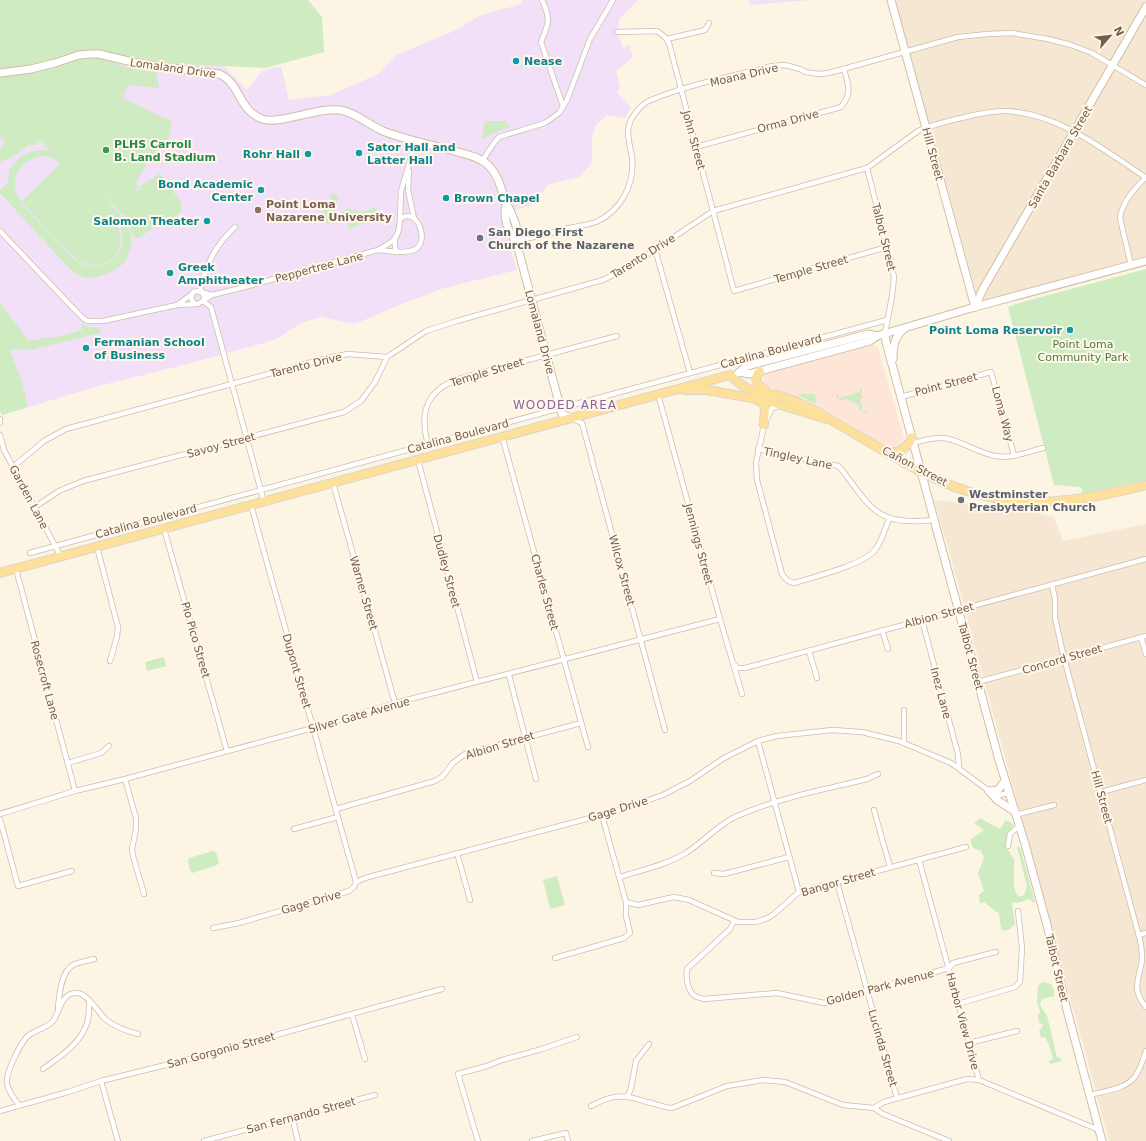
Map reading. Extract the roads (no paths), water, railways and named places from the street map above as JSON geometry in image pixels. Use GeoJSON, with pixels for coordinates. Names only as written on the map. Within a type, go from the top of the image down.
{"type":"FeatureCollection","features":[{"type":"Feature","properties":{"kind":"main road","name":"Hill Street"},"geometry":{"type":"LineString","coordinates":[[891,0],[975,308]]}},
{"type":"Feature","properties":{"kind":"main road","name":"Santa Barbara Street"},"geometry":{"type":"LineString","coordinates":[[975,308],[987,282],[1146,7]]}},
{"type":"Feature","properties":{"kind":"main road","name":"Lomaland Drive"},"geometry":{"type":"LineString","coordinates":[[0,73],[31,69],[79,55],[91,54],[99,54],[141,64],[203,71],[226,77],[231,82],[241,102],[252,114],[262,119],[276,119],[321,110],[341,110],[383,130],[470,156],[488,164],[500,182],[506,204],[512,214],[518,232],[516,241],[562,414],[571,418]]}},
{"type":"Feature","properties":{"kind":"main road","name":"Catalina Boulevard"},"geometry":{"type":"LineString","coordinates":[[740,372],[748,374],[870,341],[885,333],[1146,261]]}},
{"type":"Feature","properties":{"kind":"main road"},"geometry":{"type":"LineString","coordinates":[[893,367],[895,340],[898,334],[905,328]]}},
{"type":"Feature","properties":{"kind":"main road","name":"Talbot Street"},"geometry":{"type":"LineString","coordinates":[[885,333],[911,441],[921,472],[1008,793],[1047,925],[1067,1010],[1102,1141]]}},
{"type":"Feature","properties":{"kind":"main road","name":"Catalina Boulevard"},"geometry":{"type":"LineString","coordinates":[[0,574],[730,375],[740,372],[747,366],[868,334],[877,336]]}},
{"type":"Feature","properties":{"kind":"main road"},"geometry":{"type":"LineString","coordinates":[[760,371],[757,376],[757,382],[760,387],[769,393]]}},
{"type":"Feature","properties":{"kind":"main road","name":"Cañon Street"},"geometry":{"type":"LineString","coordinates":[[730,375],[749,389],[769,393],[818,410],[831,420],[921,472],[978,495],[1009,501],[1054,502],[1084,499],[1146,485]]}},
{"type":"Feature","properties":{"kind":"main road","name":"Cañon Street"},"geometry":{"type":"LineString","coordinates":[[674,390],[707,390],[751,397],[816,417],[831,420]]}},
{"type":"Feature","properties":{"kind":"main road"},"geometry":{"type":"LineString","coordinates":[[751,397],[761,402],[765,407],[764,425]]}},
{"type":"Feature","properties":{"kind":"main road"},"geometry":{"type":"LineString","coordinates":[[888,452],[896,453],[911,441]]}},
{"type":"Feature","properties":{"kind":"main road"},"geometry":{"type":"LineString","coordinates":[[989,791],[998,790],[1005,781]]}},
{"type":"Feature","properties":{"kind":"main road"},"geometry":{"type":"LineString","coordinates":[[989,791],[996,800],[1015,813]]}},
{"type":"Feature","properties":{"kind":"street"},"geometry":{"type":"LineString","coordinates":[[542,0],[548,15],[548,24],[541,42],[563,106]]}},
{"type":"Feature","properties":{"kind":"street"},"geometry":{"type":"LineString","coordinates":[[482,161],[499,137],[545,123],[559,113],[567,100],[590,39],[613,0]]}},
{"type":"Feature","properties":{"kind":"street"},"geometry":{"type":"LineString","coordinates":[[617,32],[658,31],[667,40],[705,30],[709,23]]}},
{"type":"Feature","properties":{"kind":"street","name":"Moana Drive"},"geometry":{"type":"LineString","coordinates":[[516,241],[596,222],[611,212],[623,199],[628,188],[632,170],[632,158],[628,137],[630,123],[638,110],[650,101],[681,90],[772,66],[785,65],[805,72],[819,74],[829,73],[958,38],[988,34],[1012,33],[1048,38],[1092,53],[1146,85]]}},
{"type":"Feature","properties":{"kind":"street","name":"John Street"},"geometry":{"type":"LineString","coordinates":[[667,40],[734,291]]}},
{"type":"Feature","properties":{"kind":"street","name":"Orma Drive"},"geometry":{"type":"LineString","coordinates":[[696,146],[841,107],[848,98],[849,91],[844,69]]}},
{"type":"Feature","properties":{"kind":"street","name":"Tarento Drive"},"geometry":{"type":"LineString","coordinates":[[13,467],[44,441],[66,429],[327,358],[348,354],[387,357],[426,331],[595,283],[612,276],[713,211],[867,168],[918,131],[926,127],[970,115],[1004,111],[1020,112],[1044,118],[1074,132],[1146,177]]}},
{"type":"Feature","properties":{"kind":"street","name":"Peppertree Lane"},"geometry":{"type":"LineString","coordinates":[[397,252],[395,248],[395,240],[400,229],[401,191],[416,141]]}},
{"type":"Feature","properties":{"kind":"street","name":"Peppertree Lane"},"geometry":{"type":"LineString","coordinates":[[378,250],[404,252],[416,249],[421,242],[422,234],[420,224],[414,218],[408,190],[409,167]]}},
{"type":"Feature","properties":{"kind":"street","name":"Talbot Street"},"geometry":{"type":"LineString","coordinates":[[867,168],[894,277],[885,333]]}},
{"type":"Feature","properties":{"kind":"street"},"geometry":{"type":"LineString","coordinates":[[1131,265],[1120,218],[1121,210],[1125,202],[1146,177]]}},
{"type":"Feature","properties":{"kind":"street"},"geometry":{"type":"LineString","coordinates":[[400,219],[404,216],[411,216],[414,218]]}},
{"type":"Feature","properties":{"kind":"street"},"geometry":{"type":"LineString","coordinates":[[203,301],[204,296],[201,292],[206,271],[213,254],[224,238],[236,227]]}},
{"type":"Feature","properties":{"kind":"street"},"geometry":{"type":"LineString","coordinates":[[0,231],[73,308],[88,321],[103,321],[177,305],[200,304],[203,301]]}},
{"type":"Feature","properties":{"kind":"street","name":"Peppertree Lane"},"geometry":{"type":"LineString","coordinates":[[203,301],[212,295],[378,250],[395,240]]}},
{"type":"Feature","properties":{"kind":"street","name":"Temple Street"},"geometry":{"type":"LineString","coordinates":[[734,291],[887,247]]}},
{"type":"Feature","properties":{"kind":"street"},"geometry":{"type":"LineString","coordinates":[[655,249],[690,373]]}},
{"type":"Feature","properties":{"kind":"street"},"geometry":{"type":"LineString","coordinates":[[177,305],[195,291],[212,295]]}},
{"type":"Feature","properties":{"kind":"street"},"geometry":{"type":"LineString","coordinates":[[192,294],[191,300],[196,304]]}},
{"type":"Feature","properties":{"kind":"street"},"geometry":{"type":"LineString","coordinates":[[203,301],[210,307],[264,502]]}},
{"type":"Feature","properties":{"kind":"street","name":"Catalina Boulevard"},"geometry":{"type":"LineString","coordinates":[[30,553],[887,320]]}},
{"type":"Feature","properties":{"kind":"street","name":"Temple Street"},"geometry":{"type":"LineString","coordinates":[[428,444],[423,427],[425,414],[431,398],[441,387],[458,379],[617,336]]}},
{"type":"Feature","properties":{"kind":"street","name":"Savoy Street"},"geometry":{"type":"LineString","coordinates":[[35,507],[59,491],[83,481],[344,412],[361,401],[375,382],[387,357]]}},
{"type":"Feature","properties":{"kind":"street","name":"Point Street"},"geometry":{"type":"LineString","coordinates":[[900,396],[991,372]]}},
{"type":"Feature","properties":{"kind":"street","name":"Loma Way"},"geometry":{"type":"LineString","coordinates":[[991,372],[1014,455]]}},
{"type":"Feature","properties":{"kind":"street","name":"Jennings Street"},"geometry":{"type":"LineString","coordinates":[[658,394],[742,694]]}},
{"type":"Feature","properties":{"kind":"street"},"geometry":{"type":"LineString","coordinates":[[787,407],[775,406],[772,408],[764,425],[756,464],[757,480],[782,574],[789,582],[794,583],[859,562],[869,556],[875,550],[880,541],[889,519]]}},
{"type":"Feature","properties":{"kind":"street","name":"Wilcox Street"},"geometry":{"type":"LineString","coordinates":[[571,418],[582,423],[665,730]]}},
{"type":"Feature","properties":{"kind":"street","name":"Garden Lane"},"geometry":{"type":"LineString","coordinates":[[0,435],[4,450],[61,557]]}},
{"type":"Feature","properties":{"kind":"street","name":"Charles Street"},"geometry":{"type":"LineString","coordinates":[[502,436],[588,747]]}},
{"type":"Feature","properties":{"kind":"street"},"geometry":{"type":"LineString","coordinates":[[911,441],[945,438],[988,455],[1001,457],[1043,448]]}},
{"type":"Feature","properties":{"kind":"street","name":"Tingley Lane"},"geometry":{"type":"LineString","coordinates":[[758,449],[838,466],[867,503],[879,514],[889,519],[906,521],[934,520]]}},
{"type":"Feature","properties":{"kind":"street","name":"Dudley Street"},"geometry":{"type":"LineString","coordinates":[[418,460],[477,682]]}},
{"type":"Feature","properties":{"kind":"street","name":"Warner Street"},"geometry":{"type":"LineString","coordinates":[[333,483],[395,703]]}},
{"type":"Feature","properties":{"kind":"street","name":"Dupont Street"},"geometry":{"type":"LineString","coordinates":[[251,505],[356,882]]}},
{"type":"Feature","properties":{"kind":"street","name":"Pio Pico Street"},"geometry":{"type":"LineString","coordinates":[[164,529],[227,751]]}},
{"type":"Feature","properties":{"kind":"street"},"geometry":{"type":"LineString","coordinates":[[97,547],[118,627],[117,637],[110,661]]}},
{"type":"Feature","properties":{"kind":"street","name":"Albion Street"},"geometry":{"type":"LineString","coordinates":[[733,663],[738,668],[745,668],[1146,559]]}},
{"type":"Feature","properties":{"kind":"street","name":"Rosecroft Lane"},"geometry":{"type":"LineString","coordinates":[[16,569],[75,790]]}},
{"type":"Feature","properties":{"kind":"street","name":"Hill Street"},"geometry":{"type":"LineString","coordinates":[[1052,585],[1055,599],[1055,618],[1064,658],[1139,935],[1142,958],[1137,988],[1140,1000],[1146,1007]]}},
{"type":"Feature","properties":{"kind":"street","name":"Silver Gate Avenue"},"geometry":{"type":"LineString","coordinates":[[0,814],[75,790],[125,779],[313,728],[395,703],[509,675],[720,619]]}},
{"type":"Feature","properties":{"kind":"street","name":"Inez Lane"},"geometry":{"type":"LineString","coordinates":[[922,620],[958,754],[958,768]]}},
{"type":"Feature","properties":{"kind":"street"},"geometry":{"type":"LineString","coordinates":[[882,630],[888,649]]}},
{"type":"Feature","properties":{"kind":"street"},"geometry":{"type":"LineString","coordinates":[[1144,636],[1146,654]]}},
{"type":"Feature","properties":{"kind":"street","name":"Concord Street"},"geometry":{"type":"LineString","coordinates":[[978,682],[1144,636]]}},
{"type":"Feature","properties":{"kind":"street"},"geometry":{"type":"LineString","coordinates":[[810,651],[817,678]]}},
{"type":"Feature","properties":{"kind":"street"},"geometry":{"type":"LineString","coordinates":[[509,675],[536,779]]}},
{"type":"Feature","properties":{"kind":"street"},"geometry":{"type":"LineString","coordinates":[[904,710],[904,743]]}},
{"type":"Feature","properties":{"kind":"street","name":"Albion Street"},"geometry":{"type":"LineString","coordinates":[[336,809],[435,781],[442,777],[454,763],[465,754],[581,723]]}},
{"type":"Feature","properties":{"kind":"street","name":"Gage Drive"},"geometry":{"type":"LineString","coordinates":[[214,928],[239,923],[348,892],[354,887],[356,882],[457,853],[602,815],[663,795],[690,781],[724,758],[758,741],[777,736],[832,730],[862,732],[904,743],[934,755],[958,768],[996,796],[1008,793]]}},
{"type":"Feature","properties":{"kind":"street"},"geometry":{"type":"LineString","coordinates":[[758,741],[799,892]]}},
{"type":"Feature","properties":{"kind":"street"},"geometry":{"type":"LineString","coordinates":[[68,764],[101,754],[109,746]]}},
{"type":"Feature","properties":{"kind":"street"},"geometry":{"type":"LineString","coordinates":[[620,877],[673,860],[687,852],[715,829],[734,818],[774,802],[868,779],[878,774]]}},
{"type":"Feature","properties":{"kind":"street"},"geometry":{"type":"LineString","coordinates":[[125,779],[136,818],[136,830],[132,848],[133,856],[144,894]]}},
{"type":"Feature","properties":{"kind":"street"},"geometry":{"type":"LineString","coordinates":[[1101,792],[1146,780]]}},
{"type":"Feature","properties":{"kind":"street"},"geometry":{"type":"LineString","coordinates":[[1015,813],[1054,805]]}},
{"type":"Feature","properties":{"kind":"street"},"geometry":{"type":"LineString","coordinates":[[874,810],[890,868]]}},
{"type":"Feature","properties":{"kind":"street"},"geometry":{"type":"LineString","coordinates":[[555,958],[624,938],[630,933],[626,916],[626,902],[602,815]]}},
{"type":"Feature","properties":{"kind":"street"},"geometry":{"type":"LineString","coordinates":[[294,829],[338,817]]}},
{"type":"Feature","properties":{"kind":"street"},"geometry":{"type":"LineString","coordinates":[[0,819],[18,886],[72,871]]}},
{"type":"Feature","properties":{"kind":"street"},"geometry":{"type":"LineString","coordinates":[[1008,846],[1010,834],[1019,826]]}},
{"type":"Feature","properties":{"kind":"street","name":"Bangor Street"},"geometry":{"type":"LineString","coordinates":[[626,902],[638,905],[674,897],[689,900],[734,921],[756,922],[768,918],[799,892],[966,847]]}},
{"type":"Feature","properties":{"kind":"street"},"geometry":{"type":"LineString","coordinates":[[457,853],[470,900]]}},
{"type":"Feature","properties":{"kind":"street"},"geometry":{"type":"LineString","coordinates":[[714,873],[724,874],[789,857]]}},
{"type":"Feature","properties":{"kind":"street","name":"Harbor View Drive"},"geometry":{"type":"LineString","coordinates":[[919,860],[980,1080],[1099,1130]]}},
{"type":"Feature","properties":{"kind":"street","name":"Lucinda Street"},"geometry":{"type":"LineString","coordinates":[[836,882],[897,1098]]}},
{"type":"Feature","properties":{"kind":"street"},"geometry":{"type":"LineString","coordinates":[[958,1004],[1015,987],[1020,982],[1022,948],[1018,910]]}},
{"type":"Feature","properties":{"kind":"street","name":"Golden Park Avenue"},"geometry":{"type":"LineString","coordinates":[[734,921],[730,929],[687,969],[686,978],[690,991],[695,996],[704,999],[777,993],[824,1003],[949,968],[953,963],[996,952]]}},
{"type":"Feature","properties":{"kind":"street"},"geometry":{"type":"LineString","coordinates":[[1139,935],[1146,933]]}},
{"type":"Feature","properties":{"kind":"street"},"geometry":{"type":"LineString","coordinates":[[57,1014],[60,989],[66,970],[73,965],[94,959]]}},
{"type":"Feature","properties":{"kind":"street","name":"San Gorgonio Street"},"geometry":{"type":"LineString","coordinates":[[0,1111],[102,1081],[186,1060],[442,989]]}},
{"type":"Feature","properties":{"kind":"street"},"geometry":{"type":"LineString","coordinates":[[18,1105],[7,1084],[7,1077],[18,1051],[24,1039],[52,1022],[66,996],[71,993],[78,993],[85,996],[106,1019],[114,1025],[126,1031],[138,1034]]}},
{"type":"Feature","properties":{"kind":"street"},"geometry":{"type":"LineString","coordinates":[[43,1069],[70,1049],[78,1040],[84,1030],[88,1018],[89,1001]]}},
{"type":"Feature","properties":{"kind":"street"},"geometry":{"type":"LineString","coordinates":[[352,1015],[366,1059]]}},
{"type":"Feature","properties":{"kind":"street"},"geometry":{"type":"LineString","coordinates":[[969,1043],[1017,1031]]}},
{"type":"Feature","properties":{"kind":"street"},"geometry":{"type":"LineString","coordinates":[[478,1141],[458,1074],[577,1037]]}},
{"type":"Feature","properties":{"kind":"street"},"geometry":{"type":"LineString","coordinates":[[628,1096],[632,1088],[636,1061],[649,1044]]}},
{"type":"Feature","properties":{"kind":"street"},"geometry":{"type":"LineString","coordinates":[[1090,1095],[1129,1083],[1136,1075],[1146,1051]]}},
{"type":"Feature","properties":{"kind":"street"},"geometry":{"type":"LineString","coordinates":[[874,1108],[884,1102],[967,1079],[980,1080]]}},
{"type":"Feature","properties":{"kind":"street"},"geometry":{"type":"LineString","coordinates":[[591,1106],[610,1097],[628,1096],[672,1108],[727,1086],[763,1080],[785,1082],[843,1105],[874,1108],[883,1114],[949,1141]]}},
{"type":"Feature","properties":{"kind":"street"},"geometry":{"type":"LineString","coordinates":[[102,1081],[118,1141]]}},
{"type":"Feature","properties":{"kind":"street","name":"San Fernando Street"},"geometry":{"type":"LineString","coordinates":[[204,1141],[375,1095]]}},
{"type":"Feature","properties":{"kind":"street"},"geometry":{"type":"LineString","coordinates":[[292,1117],[298,1141]]}},
{"type":"Feature","properties":{"kind":"street"},"geometry":{"type":"LineString","coordinates":[[532,1141],[566,1133],[568,1141]]}},
{"type":"Feature","properties":{"kind":"place","name":"Nease"},"geometry":{"type":"Point","coordinates":[516,61]}},
{"type":"Feature","properties":{"kind":"place","name":"PLHS Carroll B. Land Stadium"},"geometry":{"type":"Point","coordinates":[106,150]}},
{"type":"Feature","properties":{"kind":"place","name":"Sator Hall and Latter Hall"},"geometry":{"type":"Point","coordinates":[359,153]}},
{"type":"Feature","properties":{"kind":"place","name":"Rohr Hall"},"geometry":{"type":"Point","coordinates":[308,154]}},
{"type":"Feature","properties":{"kind":"place","name":"Bond Academic Center"},"geometry":{"type":"Point","coordinates":[261,190]}},
{"type":"Feature","properties":{"kind":"place","name":"Brown Chapel"},"geometry":{"type":"Point","coordinates":[446,198]}},
{"type":"Feature","properties":{"kind":"place","name":"Point Loma Nazarene University"},"geometry":{"type":"Point","coordinates":[258,210]}},
{"type":"Feature","properties":{"kind":"place","name":"Salomon Theater"},"geometry":{"type":"Point","coordinates":[207,221]}},
{"type":"Feature","properties":{"kind":"place","name":"San Diego First Church of the Nazarene"},"geometry":{"type":"Point","coordinates":[480,238]}},
{"type":"Feature","properties":{"kind":"place","name":"Greek Amphitheater"},"geometry":{"type":"Point","coordinates":[170,273]}},
{"type":"Feature","properties":{"kind":"place","name":"Point Loma Reservoir"},"geometry":{"type":"Point","coordinates":[1070,330]}},
{"type":"Feature","properties":{"kind":"place","name":"Fermanian School of Business"},"geometry":{"type":"Point","coordinates":[86,348]}},
{"type":"Feature","properties":{"kind":"place","name":"Westminster Presbyterian Church"},"geometry":{"type":"Point","coordinates":[961,500]}},
{"type":"Feature","properties":{"kind":"district","name":"WOODED AREA"},"geometry":{"type":"Point","coordinates":[565,405]}},
{"type":"Feature","properties":{"kind":"park label","name":"Point Loma Community Park"},"geometry":{"type":"Point","coordinates":[1083,350]}}]}
